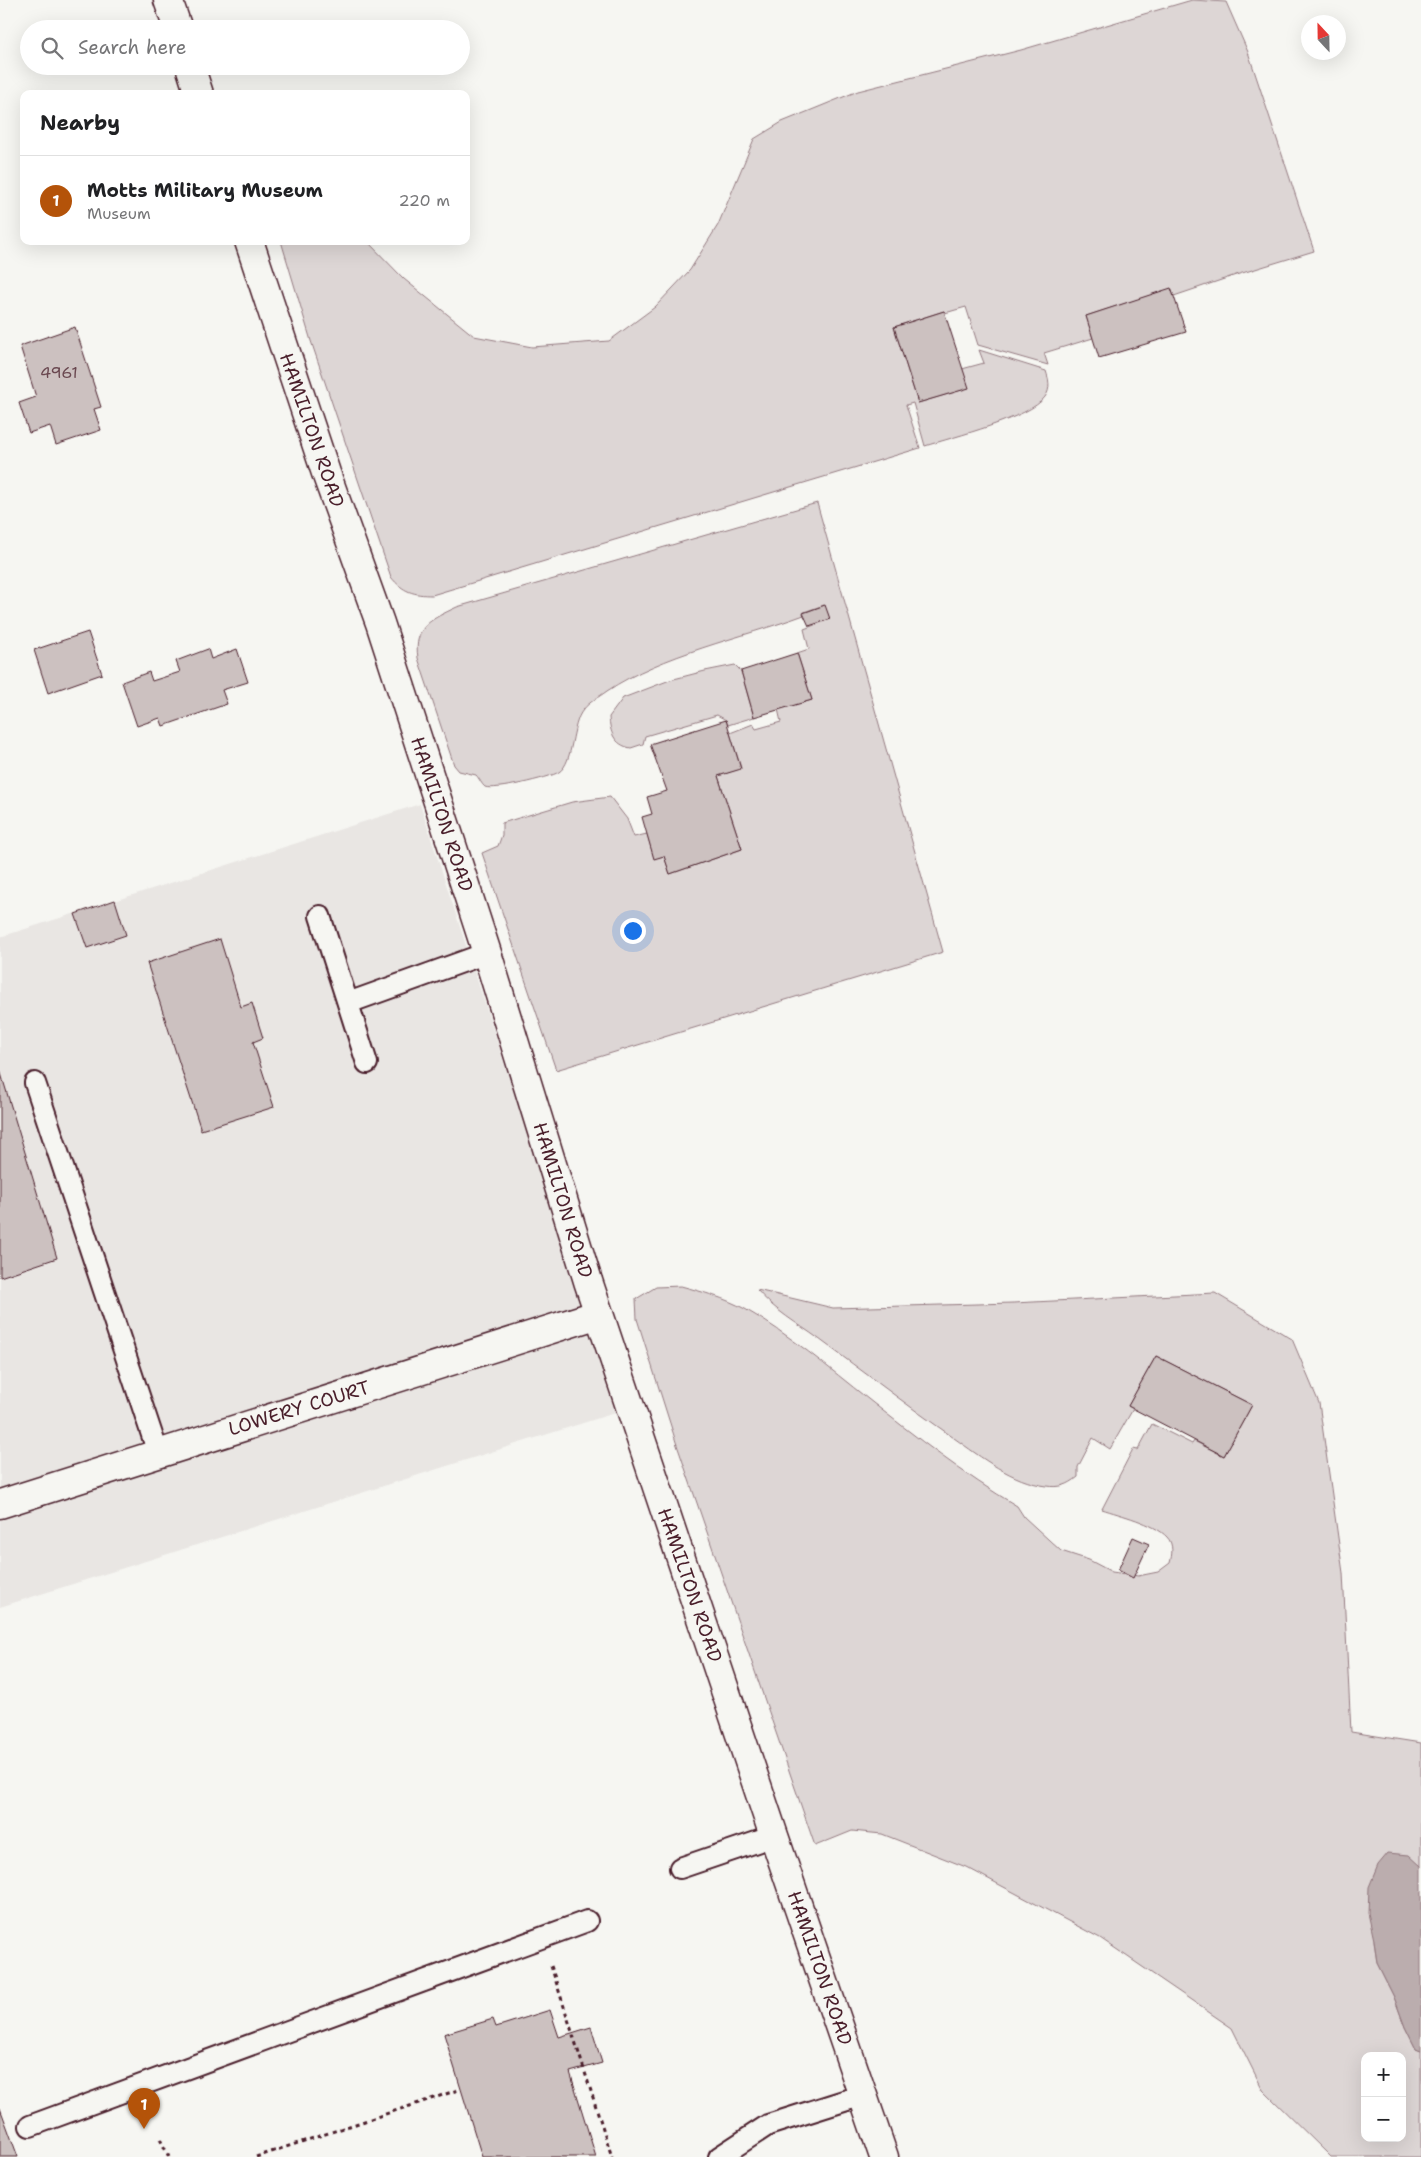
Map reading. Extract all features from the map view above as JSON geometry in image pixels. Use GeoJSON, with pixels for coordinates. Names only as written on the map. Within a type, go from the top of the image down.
{"type":"FeatureCollection","features":[{"type":"Feature","properties":{"kind":"main road"},"geometry":{"type":"LineString","coordinates":[[168,0],[175,20]]}},
{"type":"Feature","properties":{"kind":"main road"},"geometry":{"type":"LineString","coordinates":[[193,75],[199,90]]}},
{"type":"Feature","properties":{"kind":"main road","name":"HAMILTON ROAD"},"geometry":{"type":"LineString","coordinates":[[250,245],[326,473],[380,623],[487,953],[599,1314],[884,2157]]}},
{"type":"Feature","properties":{"kind":"main road","name":"LOWERY COURT"},"geometry":{"type":"LineString","coordinates":[[0,1504],[599,1314]]}},
{"type":"Feature","properties":{"kind":"lane"},"geometry":{"type":"LineString","coordinates":[[320,916],[366,1063]]}},
{"type":"Feature","properties":{"kind":"lane"},"geometry":{"type":"LineString","coordinates":[[348,1003],[487,953]]}},
{"type":"Feature","properties":{"kind":"lane"},"geometry":{"type":"LineString","coordinates":[[35,1083],[158,1453]]}},
{"type":"Feature","properties":{"kind":"lane"},"geometry":{"type":"LineString","coordinates":[[680,1868],[774,1836]]}},
{"type":"Feature","properties":{"kind":"lane"},"geometry":{"type":"LineString","coordinates":[[30,2126],[587,1921]]}},
{"type":"Feature","properties":{"kind":"lane"},"geometry":{"type":"LineString","coordinates":[[718,2157],[768,2125],[863,2095]]}},
{"type":"Feature","properties":{"kind":"path"},"geometry":{"type":"LineString","coordinates":[[549,1960],[612,2157]]}},
{"type":"Feature","properties":{"kind":"path"},"geometry":{"type":"LineString","coordinates":[[256,2157],[461,2089]]}},
{"type":"Feature","properties":{"kind":"path"},"geometry":{"type":"LineString","coordinates":[[160,2139],[170,2157]]}},
{"type":"Feature","properties":{"kind":"shaded area"},"geometry":{"type":"Polygon","coordinates":[[[1192,0],[1226,2],[1248,52],[1314,251],[1174,296],[1171,289],[1086,316],[1093,338],[1044,353],[1048,365],[978,345],[966,307],[945,313],[944,311],[894,327],[918,403],[968,388],[962,369],[984,363],[979,350],[1046,371],[1049,384],[1047,394],[1037,405],[1008,419],[925,446],[913,403],[906,405],[920,448],[432,595],[409,592],[391,577],[311,341],[282,245],[371,245],[404,279],[474,336],[532,347],[609,341],[655,307],[690,270],[718,225],[754,139],[782,122],[858,91],[1021,50],[1192,0]]]}},
{"type":"Feature","properties":{"kind":"shaded area"},"geometry":{"type":"Polygon","coordinates":[[[817,503],[943,952],[556,1070],[482,853],[498,846],[502,835],[502,823],[572,802],[610,797],[627,819],[634,837],[647,834],[654,858],[664,856],[670,874],[742,849],[718,776],[741,768],[730,733],[753,724],[756,729],[781,722],[778,709],[812,700],[797,653],[809,649],[804,629],[830,619],[824,605],[804,612],[804,615],[677,657],[629,678],[588,704],[583,710],[576,724],[567,760],[559,772],[522,783],[490,788],[485,787],[476,775],[459,771],[454,765],[418,658],[418,638],[426,625],[432,620],[457,607],[817,503]]]}},
{"type":"Feature","properties":{"kind":"shaded area"},"geometry":{"type":"Polygon","coordinates":[[[735,665],[741,671],[754,717],[728,725],[726,720],[717,715],[645,736],[643,744],[631,748],[621,744],[614,737],[610,728],[609,717],[623,698],[670,680],[735,665]]]}},
{"type":"Feature","properties":{"kind":"shaded area"},"geometry":{"type":"Polygon","coordinates":[[[420,804],[618,1412],[0,1607],[0,937],[420,804]]]}},
{"type":"Feature","properties":{"kind":"shaded area"},"geometry":{"type":"Polygon","coordinates":[[[681,1286],[722,1298],[745,1309],[777,1329],[808,1352],[978,1482],[1017,1506],[1024,1517],[1061,1551],[1089,1560],[1112,1572],[1138,1576],[1158,1572],[1170,1563],[1172,1550],[1171,1543],[1161,1532],[1136,1520],[1102,1509],[1133,1449],[1138,1450],[1152,1424],[1192,1444],[1194,1441],[1224,1456],[1252,1405],[1156,1356],[1128,1406],[1133,1409],[1110,1449],[1093,1438],[1078,1467],[1078,1477],[1060,1486],[1052,1487],[1034,1484],[997,1468],[975,1453],[786,1316],[757,1290],[833,1308],[1013,1303],[1215,1293],[1292,1339],[1319,1403],[1343,1573],[1351,1732],[1421,1743],[1421,1866],[1374,1940],[1377,1963],[1416,2049],[1421,2051],[1421,2157],[1331,2157],[1263,2090],[1232,2028],[1100,1938],[966,1867],[882,1834],[852,1831],[815,1846],[676,1442],[637,1319],[636,1299],[656,1287],[681,1286]]]}},
{"type":"Feature","properties":{"kind":"shaded area"},"geometry":{"type":"Polygon","coordinates":[[[1388,1853],[1409,1855],[1421,1866],[1421,2051],[1416,2049],[1405,2027],[1394,1997],[1377,1963],[1368,1913],[1369,1887],[1378,1865],[1388,1853]]]}},
{"type":"Feature","properties":{"kind":"building"},"geometry":{"type":"Polygon","coordinates":[[[1171,288],[1186,332],[1099,358],[1086,316],[1171,288]]]}},
{"type":"Feature","properties":{"kind":"building"},"geometry":{"type":"Polygon","coordinates":[[[944,311],[969,388],[918,403],[894,327],[944,311]]]}},
{"type":"Feature","properties":{"kind":"building"},"geometry":{"type":"Polygon","coordinates":[[[75,327],[101,407],[94,409],[101,430],[56,445],[50,426],[29,433],[19,403],[36,397],[20,346],[75,327]]]}},
{"type":"Feature","properties":{"kind":"building"},"geometry":{"type":"Polygon","coordinates":[[[825,605],[830,619],[809,626],[803,613],[825,605]]]}},
{"type":"Feature","properties":{"kind":"building"},"geometry":{"type":"Polygon","coordinates":[[[88,632],[102,674],[48,693],[34,650],[88,632]]]}},
{"type":"Feature","properties":{"kind":"building"},"geometry":{"type":"Polygon","coordinates":[[[208,649],[211,659],[237,649],[248,682],[222,690],[227,704],[163,726],[160,718],[137,726],[122,682],[149,672],[152,681],[180,672],[176,661],[208,649]]]}},
{"type":"Feature","properties":{"kind":"building"},"geometry":{"type":"Polygon","coordinates":[[[797,653],[812,700],[754,717],[741,671],[797,653]]]}},
{"type":"Feature","properties":{"kind":"building"},"geometry":{"type":"Polygon","coordinates":[[[726,720],[741,769],[718,776],[742,849],[670,874],[664,856],[654,859],[642,817],[652,814],[647,797],[667,791],[650,744],[726,720]]]}},
{"type":"Feature","properties":{"kind":"building"},"geometry":{"type":"Polygon","coordinates":[[[115,900],[126,935],[87,948],[75,914],[115,900]]]}},
{"type":"Feature","properties":{"kind":"building"},"geometry":{"type":"Polygon","coordinates":[[[220,939],[241,1007],[252,1003],[263,1038],[253,1042],[274,1107],[201,1130],[147,963],[220,939]]]}},
{"type":"Feature","properties":{"kind":"building"},"geometry":{"type":"Polygon","coordinates":[[[0,1070],[57,1258],[0,1277],[0,1070]]]}},
{"type":"Feature","properties":{"kind":"building"},"geometry":{"type":"Polygon","coordinates":[[[1156,1356],[1252,1405],[1224,1456],[1128,1406],[1156,1356]]]}},
{"type":"Feature","properties":{"kind":"building"},"geometry":{"type":"Polygon","coordinates":[[[1133,1537],[1149,1544],[1133,1578],[1118,1570],[1133,1537]]]}},
{"type":"Feature","properties":{"kind":"building"},"geometry":{"type":"Polygon","coordinates":[[[550,2010],[559,2037],[591,2027],[602,2063],[570,2072],[596,2157],[482,2157],[444,2034],[493,2019],[496,2027],[550,2010]]]}},
{"type":"Feature","properties":{"kind":"building"},"geometry":{"type":"Polygon","coordinates":[[[0,2108],[18,2157],[0,2157],[0,2108]]]}},
{"type":"Feature","properties":{"kind":"place","name":"Motts Military Museum"},"geometry":{"type":"Point","coordinates":[144,2129]}}]}
